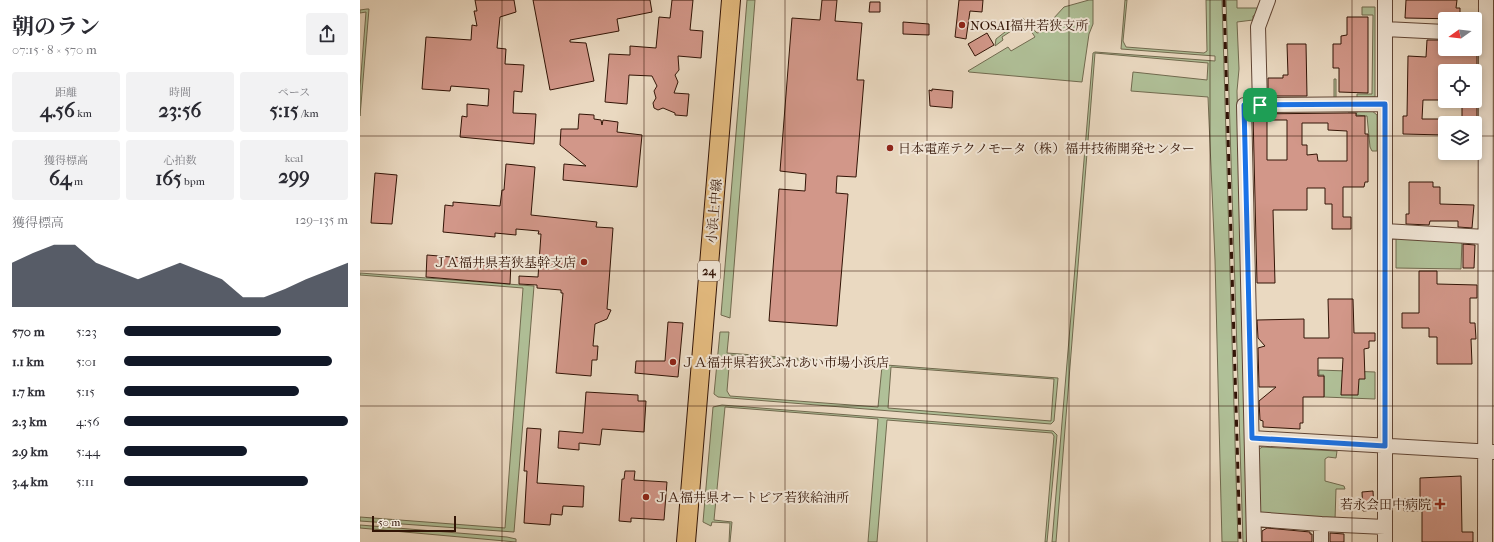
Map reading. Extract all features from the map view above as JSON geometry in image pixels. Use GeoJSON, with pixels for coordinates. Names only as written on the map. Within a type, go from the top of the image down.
{"type":"FeatureCollection","features":[{"type":"Feature","properties":{"kind":"main road","name":"小浜上中線"},"geometry":{"type":"LineString","coordinates":[[686,542],[731,0]]}},
{"type":"Feature","properties":{"kind":"street"},"geometry":{"type":"LineString","coordinates":[[1260,105],[1258,27],[1268,0]]}},
{"type":"Feature","properties":{"kind":"street"},"geometry":{"type":"LineString","coordinates":[[1385,0],[1385,542]]}},
{"type":"Feature","properties":{"kind":"street"},"geometry":{"type":"LineString","coordinates":[[1485,542],[1490,452],[1490,362],[1485,238],[1490,130],[1485,34],[1486,0]]}},
{"type":"Feature","properties":{"kind":"street"},"geometry":{"type":"LineString","coordinates":[[1385,29],[1438,32]]}},
{"type":"Feature","properties":{"kind":"street"},"geometry":{"type":"LineString","coordinates":[[1254,542],[1244,105],[1385,104]]}},
{"type":"Feature","properties":{"kind":"street"},"geometry":{"type":"LineString","coordinates":[[1385,231],[1485,238]]}},
{"type":"Feature","properties":{"kind":"street"},"geometry":{"type":"LineString","coordinates":[[1252,438],[1490,452]]}},
{"type":"Feature","properties":{"kind":"street"},"geometry":{"type":"LineString","coordinates":[[1254,519],[1385,527]]}},
{"type":"Feature","properties":{"kind":"street"},"geometry":{"type":"LineString","coordinates":[[1321,524],[1321,542]]}},
{"type":"Feature","properties":{"kind":"green space"},"geometry":{"type":"Polygon","coordinates":[[[747,0],[755,0],[730,318],[721,315],[747,0]]]}},
{"type":"Feature","properties":{"kind":"green space"},"geometry":{"type":"Polygon","coordinates":[[[1093,0],[1093,24],[1089,34],[1082,82],[968,71],[1008,47],[1011,51],[1035,37],[1025,22],[1002,37],[1003,40],[995,46],[996,39],[1023,18],[1037,33],[1041,32],[1064,7],[1093,0]]]}},
{"type":"Feature","properties":{"kind":"green space"},"geometry":{"type":"Polygon","coordinates":[[[1125,0],[1127,0],[1123,41],[1126,47],[1204,53],[1207,51],[1206,0],[1222,0],[1238,542],[1222,542],[1215,260],[1208,97],[1131,91],[1133,72],[1207,80],[1208,63],[1095,53],[1056,542],[1052,542],[1093,53],[1095,52],[1215,61],[1215,56],[1121,49],[1125,0]]]}},
{"type":"Feature","properties":{"kind":"green space"},"geometry":{"type":"Polygon","coordinates":[[[1226,0],[1237,0],[1237,8],[1260,8],[1258,14],[1253,16],[1253,20],[1237,22],[1239,69],[1237,91],[1248,542],[1243,542],[1226,0]]]}},
{"type":"Feature","properties":{"kind":"green space"},"geometry":{"type":"Polygon","coordinates":[[[1362,7],[1375,7],[1375,97],[1334,100],[1334,79],[1336,79],[1336,98],[1357,98],[1357,94],[1372,94],[1373,15],[1362,15],[1362,7]]]}},
{"type":"Feature","properties":{"kind":"green space"},"geometry":{"type":"Polygon","coordinates":[[[369,9],[360,116],[360,87],[366,12],[360,13],[360,10],[369,9]]]}},
{"type":"Feature","properties":{"kind":"green space"},"geometry":{"type":"Polygon","coordinates":[[[1349,110],[1371,110],[1377,115],[1377,151],[1372,151],[1370,147],[1367,116],[1356,115],[1357,112],[1348,112],[1349,110]]]}},
{"type":"Feature","properties":{"kind":"green space"},"geometry":{"type":"Polygon","coordinates":[[[1396,237],[1462,240],[1461,269],[1396,268],[1396,237]]]}},
{"type":"Feature","properties":{"kind":"green space"},"geometry":{"type":"Polygon","coordinates":[[[360,273],[534,286],[514,532],[360,521],[360,517],[505,528],[523,288],[360,275],[360,273]]]}},
{"type":"Feature","properties":{"kind":"green space"},"geometry":{"type":"Polygon","coordinates":[[[720,332],[729,332],[727,353],[1058,378],[1054,421],[1051,424],[718,397],[714,394],[720,332]],[[730,355],[727,391],[730,396],[878,407],[882,366],[730,355]],[[891,367],[888,408],[1051,421],[1054,379],[891,367]]]}},
{"type":"Feature","properties":{"kind":"green space"},"geometry":{"type":"Polygon","coordinates":[[[1319,370],[1375,372],[1375,399],[1324,397],[1324,375],[1319,375],[1319,370]]]}},
{"type":"Feature","properties":{"kind":"green space"},"geometry":{"type":"Polygon","coordinates":[[[722,405],[1053,431],[1057,435],[1047,542],[1045,542],[1054,436],[1052,433],[887,420],[877,542],[868,542],[878,419],[725,407],[714,520],[732,522],[729,542],[730,523],[712,522],[711,526],[703,522],[713,407],[722,405]]]}},
{"type":"Feature","properties":{"kind":"green space"},"geometry":{"type":"Polygon","coordinates":[[[1262,447],[1337,451],[1336,458],[1328,457],[1325,459],[1325,481],[1344,486],[1345,489],[1336,489],[1335,520],[1263,515],[1259,511],[1257,451],[1262,447]]]}},
{"type":"Feature","properties":{"kind":"green space"},"geometry":{"type":"Polygon","coordinates":[[[360,525],[507,537],[516,539],[516,542],[360,528],[360,525]]]}},
{"type":"Feature","properties":{"kind":"building"},"geometry":{"type":"Polygon","coordinates":[[[475,0],[514,0],[516,12],[500,17],[497,48],[506,49],[505,64],[524,65],[522,92],[514,91],[513,113],[536,114],[534,144],[460,137],[462,116],[467,117],[467,104],[488,106],[489,89],[451,86],[450,91],[422,89],[426,37],[471,40],[472,25],[477,26],[474,11],[477,11],[475,0]]]}},
{"type":"Feature","properties":{"kind":"building"},"geometry":{"type":"Polygon","coordinates":[[[533,0],[650,0],[652,12],[617,19],[619,31],[570,40],[570,42],[586,43],[594,81],[550,90],[533,0]]]}},
{"type":"Feature","properties":{"kind":"building"},"geometry":{"type":"Polygon","coordinates":[[[672,0],[693,0],[690,30],[703,31],[701,58],[678,56],[679,70],[675,75],[678,82],[674,93],[689,94],[687,116],[675,115],[675,113],[663,108],[658,110],[654,108],[653,103],[656,98],[654,91],[657,86],[652,76],[629,75],[627,104],[605,102],[609,54],[630,55],[630,46],[656,48],[659,17],[670,18],[672,0]]]}},
{"type":"Feature","properties":{"kind":"building"},"geometry":{"type":"Polygon","coordinates":[[[822,0],[837,0],[835,21],[862,23],[857,80],[864,80],[856,177],[837,176],[836,193],[848,194],[837,326],[769,321],[779,189],[805,191],[806,174],[780,171],[792,18],[820,20],[822,0]]]}},
{"type":"Feature","properties":{"kind":"building","name":"NOSAI福井若狭支所"},"geometry":{"type":"Polygon","coordinates":[[[959,0],[983,0],[982,12],[970,11],[966,39],[955,37],[959,0]]]}},
{"type":"Feature","properties":{"kind":"building"},"geometry":{"type":"Polygon","coordinates":[[[1406,0],[1457,0],[1456,8],[1460,8],[1460,12],[1438,12],[1438,19],[1405,18],[1406,0]]]}},
{"type":"Feature","properties":{"kind":"building"},"geometry":{"type":"Polygon","coordinates":[[[870,2],[880,2],[880,12],[869,12],[870,2]]]}},
{"type":"Feature","properties":{"kind":"building"},"geometry":{"type":"Polygon","coordinates":[[[1347,17],[1368,17],[1368,93],[1339,92],[1339,68],[1333,68],[1333,44],[1341,44],[1341,36],[1347,35],[1347,17]]]}},
{"type":"Feature","properties":{"kind":"building"},"geometry":{"type":"Polygon","coordinates":[[[903,22],[929,24],[929,35],[903,34],[903,22]]]}},
{"type":"Feature","properties":{"kind":"building"},"geometry":{"type":"Polygon","coordinates":[[[987,33],[994,45],[975,56],[968,44],[987,33]]]}},
{"type":"Feature","properties":{"kind":"building"},"geometry":{"type":"Polygon","coordinates":[[[1427,40],[1438,40],[1438,56],[1477,56],[1477,64],[1438,64],[1438,100],[1423,100],[1422,119],[1438,119],[1438,135],[1403,134],[1403,116],[1407,116],[1408,56],[1426,57],[1427,40]]]}},
{"type":"Feature","properties":{"kind":"building"},"geometry":{"type":"Polygon","coordinates":[[[1287,44],[1306,44],[1307,96],[1268,96],[1268,78],[1283,78],[1283,75],[1288,75],[1287,44]]]}},
{"type":"Feature","properties":{"kind":"building"},"geometry":{"type":"Polygon","coordinates":[[[932,89],[953,91],[952,108],[930,106],[929,90],[932,91],[932,89]]]}},
{"type":"Feature","properties":{"kind":"building"},"geometry":{"type":"Polygon","coordinates":[[[1462,108],[1477,108],[1477,116],[1462,116],[1462,108]]]}},
{"type":"Feature","properties":{"kind":"building"},"geometry":{"type":"Polygon","coordinates":[[[1356,113],[1356,116],[1365,116],[1365,134],[1368,134],[1368,182],[1365,182],[1364,187],[1343,187],[1343,217],[1351,217],[1351,229],[1332,229],[1332,204],[1325,204],[1325,188],[1307,188],[1307,210],[1273,210],[1275,283],[1257,283],[1253,114],[1356,113]],[[1267,120],[1267,160],[1287,160],[1287,120],[1267,120]],[[1302,123],[1302,145],[1307,145],[1307,155],[1317,154],[1318,161],[1347,161],[1347,131],[1328,130],[1328,123],[1302,123]]]}},
{"type":"Feature","properties":{"kind":"building"},"geometry":{"type":"Polygon","coordinates":[[[579,114],[594,115],[594,119],[601,120],[602,125],[603,120],[618,122],[617,132],[642,135],[637,187],[563,180],[564,164],[586,166],[560,145],[561,129],[578,129],[579,114]]]}},
{"type":"Feature","properties":{"kind":"building"},"geometry":{"type":"Polygon","coordinates":[[[506,164],[535,167],[531,215],[597,222],[596,227],[613,228],[607,309],[611,310],[607,319],[595,324],[593,346],[598,346],[597,360],[592,360],[591,376],[556,373],[563,293],[561,293],[561,290],[537,288],[537,285],[519,284],[519,276],[538,277],[541,234],[538,234],[539,231],[516,229],[516,235],[495,233],[495,237],[443,232],[445,205],[453,206],[453,202],[500,206],[502,190],[504,190],[506,164]]]}},
{"type":"Feature","properties":{"kind":"building"},"geometry":{"type":"Polygon","coordinates":[[[375,173],[397,175],[392,224],[371,223],[375,173]]]}},
{"type":"Feature","properties":{"kind":"building"},"geometry":{"type":"Polygon","coordinates":[[[1409,182],[1433,182],[1433,187],[1440,187],[1440,204],[1474,205],[1472,228],[1458,227],[1458,221],[1430,221],[1429,225],[1406,224],[1406,214],[1409,214],[1409,182]]]}},
{"type":"Feature","properties":{"kind":"building"},"geometry":{"type":"Polygon","coordinates":[[[1463,244],[1475,245],[1474,268],[1463,268],[1463,244]]]}},
{"type":"Feature","properties":{"kind":"building"},"geometry":{"type":"Polygon","coordinates":[[[427,255],[511,262],[510,284],[426,277],[427,255]]]}},
{"type":"Feature","properties":{"kind":"building"},"geometry":{"type":"Polygon","coordinates":[[[1419,271],[1437,271],[1437,284],[1477,285],[1477,298],[1470,298],[1470,323],[1475,323],[1476,339],[1471,339],[1472,364],[1437,364],[1437,337],[1429,337],[1429,328],[1402,328],[1402,313],[1419,313],[1419,271]]]}},
{"type":"Feature","properties":{"kind":"building"},"geometry":{"type":"Polygon","coordinates":[[[1328,299],[1353,299],[1354,333],[1375,333],[1375,341],[1369,341],[1369,348],[1364,349],[1365,379],[1359,379],[1358,395],[1341,395],[1343,358],[1318,358],[1318,376],[1324,376],[1324,397],[1303,397],[1303,423],[1300,423],[1300,429],[1263,427],[1263,421],[1260,420],[1259,401],[1276,387],[1259,387],[1258,348],[1265,346],[1258,338],[1257,320],[1304,319],[1304,338],[1329,338],[1328,299]]]}},
{"type":"Feature","properties":{"kind":"building","name":"ＪＡ福井県若狭ふれあい市場小浜店"},"geometry":{"type":"Polygon","coordinates":[[[668,322],[683,323],[678,377],[635,373],[636,361],[665,361],[668,322]]]}},
{"type":"Feature","properties":{"kind":"building"},"geometry":{"type":"Polygon","coordinates":[[[586,392],[638,395],[638,401],[646,401],[644,432],[602,429],[600,445],[579,443],[579,450],[558,448],[559,431],[583,433],[586,392]]]}},
{"type":"Feature","properties":{"kind":"building"},"geometry":{"type":"Polygon","coordinates":[[[527,428],[541,429],[537,483],[584,486],[583,507],[563,506],[562,515],[551,514],[550,525],[524,523],[527,471],[524,471],[527,428]]]}},
{"type":"Feature","properties":{"kind":"building"},"geometry":{"type":"Polygon","coordinates":[[[625,471],[635,471],[634,480],[667,482],[664,520],[631,518],[631,522],[619,521],[622,479],[624,479],[625,471]]]}},
{"type":"Feature","properties":{"kind":"building"},"geometry":{"type":"Polygon","coordinates":[[[1461,476],[1462,532],[1473,532],[1473,542],[1422,542],[1422,511],[1404,511],[1404,499],[1420,499],[1420,478],[1461,476]]]}},
{"type":"Feature","properties":{"kind":"building"},"geometry":{"type":"Polygon","coordinates":[[[1373,491],[1374,510],[1363,511],[1362,492],[1373,491]]]}},
{"type":"Feature","properties":{"kind":"building"},"geometry":{"type":"Polygon","coordinates":[[[1267,528],[1310,532],[1310,534],[1312,534],[1312,542],[1262,542],[1262,531],[1267,528]]]}},
{"type":"Feature","properties":{"kind":"building"},"geometry":{"type":"Polygon","coordinates":[[[1330,533],[1344,534],[1344,542],[1330,542],[1330,533]]]}},
{"type":"Feature","properties":{"kind":"railway"},"geometry":{"type":"LineString","coordinates":[[1224,0],[1240,542]]}},
{"type":"Feature","properties":{"kind":"place","name":"NOSAI福井若狭支所"},"geometry":{"type":"Point","coordinates":[962,25]}},
{"type":"Feature","properties":{"kind":"place","name":"日本電産テクノモータ（株）福井技術開発センター"},"geometry":{"type":"Point","coordinates":[890,148]}},
{"type":"Feature","properties":{"kind":"place","name":"ＪＡ福井県若狭基幹支店"},"geometry":{"type":"Point","coordinates":[584,262]}},
{"type":"Feature","properties":{"kind":"place","name":"ＪＡ福井県若狭ふれあい市場小浜店"},"geometry":{"type":"Point","coordinates":[673,362]}},
{"type":"Feature","properties":{"kind":"place","name":"ＪＡ福井県オートピア若狭給油所"},"geometry":{"type":"Point","coordinates":[646,497]}},
{"type":"Feature","properties":{"kind":"place","name":"若永会田中病院"},"geometry":{"type":"Point","coordinates":[1440,504]}},
{"type":"Feature","properties":{"kind":"route"},"geometry":{"type":"LineString","coordinates":[[1385,104],[1385,446],[1252,438],[1244,105],[1260,105],[1385,104]]}}]}
